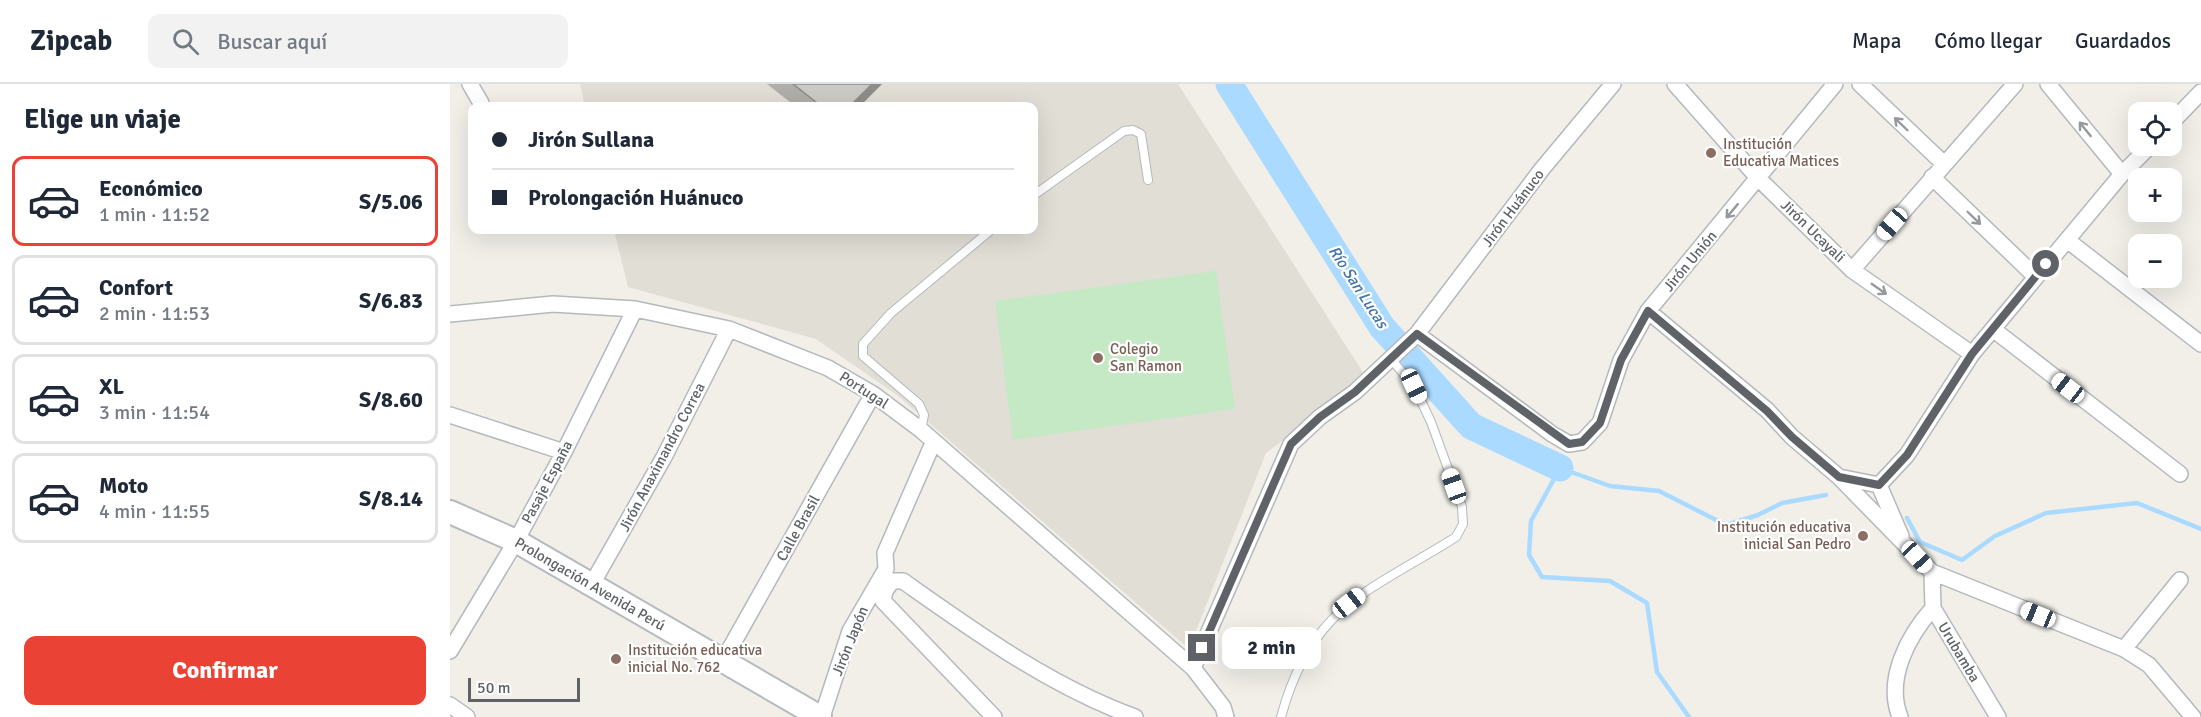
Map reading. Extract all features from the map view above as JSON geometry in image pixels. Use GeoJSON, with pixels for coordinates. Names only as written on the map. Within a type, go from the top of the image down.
{"type":"FeatureCollection","features":[{"type":"Feature","properties":{"kind":"street"},"geometry":{"type":"LineString","coordinates":[[470,84],[481,102]]}},
{"type":"Feature","properties":{"kind":"street","name":"Jirón Huánuco"},"geometry":{"type":"LineString","coordinates":[[1193,668],[1291,444],[1394,356],[1413,336],[1542,169],[1613,84]]}},
{"type":"Feature","properties":{"kind":"street","name":"Jirón Ucayali"},"geometry":{"type":"LineString","coordinates":[[1675,84],[1759,179],[1852,270],[1972,354]]}},
{"type":"Feature","properties":{"kind":"street","name":"Jirón Unión"},"geometry":{"type":"LineString","coordinates":[[1413,336],[1569,444],[1582,442],[1600,423],[1621,360],[1648,311],[1835,84]]}},
{"type":"Feature","properties":{"kind":"street"},"geometry":{"type":"LineString","coordinates":[[1860,84],[1944,164]]}},
{"type":"Feature","properties":{"kind":"street"},"geometry":{"type":"LineString","coordinates":[[1852,270],[2015,84]]}},
{"type":"Feature","properties":{"kind":"street"},"geometry":{"type":"LineString","coordinates":[[2048,84],[2122,174]]}},
{"type":"Feature","properties":{"kind":"street"},"geometry":{"type":"LineString","coordinates":[[2182,112],[2201,92]]}},
{"type":"Feature","properties":{"kind":"street"},"geometry":{"type":"LineString","coordinates":[[1879,485],[1907,455],[1972,354],[1994,330],[2035,276],[2140,156]]}},
{"type":"Feature","properties":{"kind":"street"},"geometry":{"type":"LineString","coordinates":[[1932,177],[2035,276]]}},
{"type":"Feature","properties":{"kind":"street"},"geometry":{"type":"LineString","coordinates":[[2067,240],[2201,344]]}},
{"type":"Feature","properties":{"kind":"street","name":"Portugal"},"geometry":{"type":"LineString","coordinates":[[450,314],[553,304],[635,309],[729,329],[820,364],[873,394],[921,430],[933,443],[1193,668],[1223,707],[1226,717]]}},
{"type":"Feature","properties":{"kind":"street","name":"Pasaje España"},"geometry":{"type":"LineString","coordinates":[[450,651],[516,541],[564,452],[635,309]]}},
{"type":"Feature","properties":{"kind":"street"},"geometry":{"type":"LineString","coordinates":[[1648,311],[1767,411],[1792,437],[1839,477],[1932,572],[2124,649],[2149,665],[2191,713]]}},
{"type":"Feature","properties":{"kind":"street","name":"Jirón Anaximandro Correa"},"geometry":{"type":"LineString","coordinates":[[592,585],[664,457],[729,329]]}},
{"type":"Feature","properties":{"kind":"street"},"geometry":{"type":"LineString","coordinates":[[1994,330],[2180,474]]}},
{"type":"Feature","properties":{"kind":"street","name":"Calle Brasil"},"geometry":{"type":"LineString","coordinates":[[723,662],[873,394]]}},
{"type":"Feature","properties":{"kind":"street"},"geometry":{"type":"LineString","coordinates":[[450,415],[564,452]]}},
{"type":"Feature","properties":{"kind":"street","name":"Jirón Japón"},"geometry":{"type":"LineString","coordinates":[[821,717],[850,631],[889,575],[885,553],[933,443]]}},
{"type":"Feature","properties":{"kind":"street"},"geometry":{"type":"LineString","coordinates":[[1839,477],[1879,485]]}},
{"type":"Feature","properties":{"kind":"street"},"geometry":{"type":"LineString","coordinates":[[1879,485],[1903,542]]}},
{"type":"Feature","properties":{"kind":"street","name":"Prolongación Avenida Perú"},"geometry":{"type":"LineString","coordinates":[[450,512],[516,541],[821,717]]}},
{"type":"Feature","properties":{"kind":"street","name":"Urubamba"},"geometry":{"type":"LineString","coordinates":[[1932,572],[1933,608],[1998,717]]}},
{"type":"Feature","properties":{"kind":"street"},"geometry":{"type":"LineString","coordinates":[[994,717],[883,601],[889,575],[903,581],[1002,650],[1098,704],[1135,717]]}},
{"type":"Feature","properties":{"kind":"street"},"geometry":{"type":"LineString","coordinates":[[2124,649],[2180,580]]}},
{"type":"Feature","properties":{"kind":"street"},"geometry":{"type":"LineString","coordinates":[[1900,717],[1895,704],[1898,669],[1916,627],[1933,608]]}},
{"type":"Feature","properties":{"kind":"street"},"geometry":{"type":"LineString","coordinates":[[450,705],[467,717]]}},
{"type":"Feature","properties":{"kind":"lane"},"geometry":{"type":"LineString","coordinates":[[1038,192],[1124,131],[1132,130],[1141,134],[1148,180]]}},
{"type":"Feature","properties":{"kind":"lane"},"geometry":{"type":"LineString","coordinates":[[921,430],[924,415],[920,404],[863,356],[863,344],[891,313],[987,234]]}},
{"type":"Feature","properties":{"kind":"lane"},"geometry":{"type":"LineString","coordinates":[[1281,717],[1288,688],[1310,645],[1335,614],[1363,592],[1456,537],[1463,524],[1462,507],[1431,422],[1414,386],[1394,356]]}},
{"type":"Feature","properties":{"kind":"shaded area","name":"Colegio San Ramon"},"geometry":{"type":"Polygon","coordinates":[[[580,84],[1178,84],[1366,377],[1266,453],[1189,649],[897,395],[816,339],[628,287],[615,234],[1038,234],[1038,102],[584,102],[580,84]]]}},
{"type":"Feature","properties":{"kind":"green space"},"geometry":{"type":"Polygon","coordinates":[[[1216,271],[1235,409],[1013,440],[995,301],[1216,271]]]}},
{"type":"Feature","properties":{"kind":"building"},"geometry":{"type":"Polygon","coordinates":[[[793,84],[872,84],[854,102],[816,102],[793,84]]]}},
{"type":"Feature","properties":{"kind":"waterway","name":"Río San Lucas"},"geometry":{"type":"LineString","coordinates":[[1229,84],[1382,327],[1471,426],[1560,468]]}},
{"type":"Feature","properties":{"kind":"waterway"},"geometry":{"type":"LineString","coordinates":[[1689,717],[1657,672],[1647,603],[1610,581],[1542,577],[1529,555],[1531,521],[1560,468],[1610,486],[1659,491],[1726,525],[1758,515],[1782,503],[1826,495]]}},
{"type":"Feature","properties":{"kind":"waterway"},"geometry":{"type":"LineString","coordinates":[[1907,518],[1920,542],[1962,560],[1995,536],[2046,513],[2137,503],[2201,529]]}},
{"type":"Feature","properties":{"kind":"place","name":"Institución Educativa Matices"},"geometry":{"type":"Point","coordinates":[1711,153]}},
{"type":"Feature","properties":{"kind":"place","name":"Colegio San Ramon"},"geometry":{"type":"Point","coordinates":[1098,358]}},
{"type":"Feature","properties":{"kind":"place","name":"Institución educativa inicial San Pedro"},"geometry":{"type":"Point","coordinates":[1863,536]}},
{"type":"Feature","properties":{"kind":"place","name":"Institución educativa inicial No. 762"},"geometry":{"type":"Point","coordinates":[616,659]}},
{"type":"Feature","properties":{"kind":"route"},"geometry":{"type":"LineString","coordinates":[[1202,648],[1291,444],[1320,417],[1355,392],[1417,334],[1552,434],[1569,444],[1582,442],[1593,434],[1600,423],[1621,360],[1648,311],[1767,411],[1792,437],[1839,477],[1879,485],[1890,477],[1907,455],[1972,354],[2046,264]]}}]}
